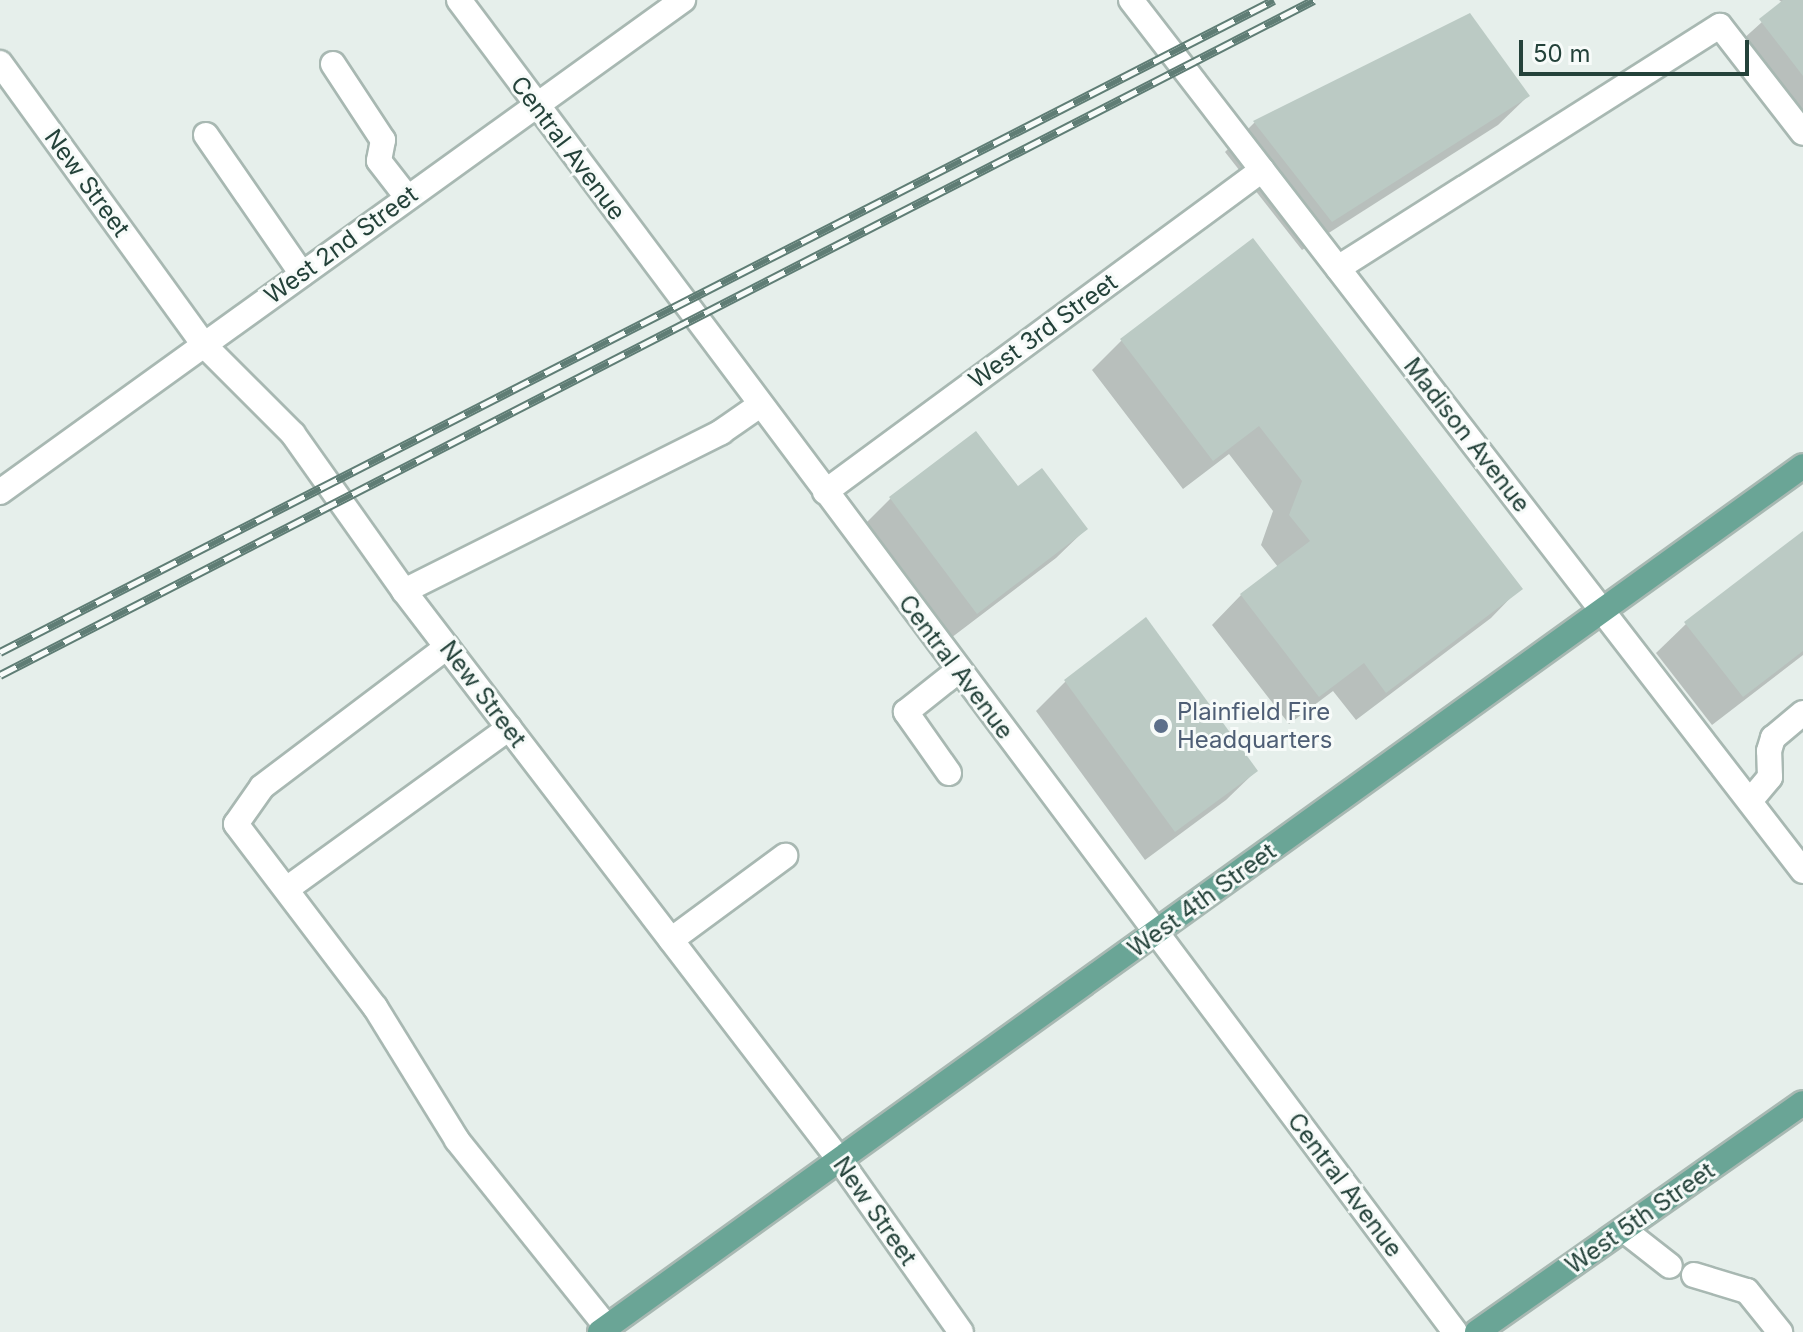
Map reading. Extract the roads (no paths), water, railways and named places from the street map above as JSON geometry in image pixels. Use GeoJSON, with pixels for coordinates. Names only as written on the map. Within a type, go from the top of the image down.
{"type":"FeatureCollection","features":[{"type":"Feature","properties":{"kind":"main road","name":"West 4th Street"},"geometry":{"type":"LineString","coordinates":[[603,1330],[841,1162],[1803,466]]}},
{"type":"Feature","properties":{"kind":"main road","name":"West 5th Street"},"geometry":{"type":"LineString","coordinates":[[1477,1332],[1803,1103]]}},
{"type":"Feature","properties":{"kind":"street","name":"Central Avenue"},"geometry":{"type":"LineString","coordinates":[[459,0],[1455,1332]]}},
{"type":"Feature","properties":{"kind":"street","name":"West 2nd Street"},"geometry":{"type":"LineString","coordinates":[[0,492],[683,0]]}},
{"type":"Feature","properties":{"kind":"street","name":"Madison Avenue"},"geometry":{"type":"LineString","coordinates":[[1131,0],[1803,871]]}},
{"type":"Feature","properties":{"kind":"street"},"geometry":{"type":"LineString","coordinates":[[1338,268],[1720,26],[1803,133]]}},
{"type":"Feature","properties":{"kind":"street"},"geometry":{"type":"LineString","coordinates":[[333,64],[383,140],[379,161],[407,197]]}},
{"type":"Feature","properties":{"kind":"street","name":"New Street"},"geometry":{"type":"LineString","coordinates":[[1,66],[204,345],[293,434],[404,591],[841,1162],[961,1332]]}},
{"type":"Feature","properties":{"kind":"street"},"geometry":{"type":"LineString","coordinates":[[206,135],[302,274]]}},
{"type":"Feature","properties":{"kind":"street","name":"West 3rd Street"},"geometry":{"type":"LineString","coordinates":[[825,492],[1262,170]]}},
{"type":"Feature","properties":{"kind":"street"},"geometry":{"type":"LineString","coordinates":[[404,591],[721,432],[760,405]]}},
{"type":"Feature","properties":{"kind":"street"},"geometry":{"type":"LineString","coordinates":[[447,647],[262,787],[236,824],[288,888],[375,1007],[457,1140],[603,1330]]}},
{"type":"Feature","properties":{"kind":"street"},"geometry":{"type":"LineString","coordinates":[[949,773],[906,712],[959,670]]}},
{"type":"Feature","properties":{"kind":"street"},"geometry":{"type":"LineString","coordinates":[[1750,801],[1770,777],[1769,751],[1773,738],[1803,713]]}},
{"type":"Feature","properties":{"kind":"street"},"geometry":{"type":"LineString","coordinates":[[288,888],[509,728]]}},
{"type":"Feature","properties":{"kind":"street"},"geometry":{"type":"LineString","coordinates":[[671,940],[785,856]]}},
{"type":"Feature","properties":{"kind":"street"},"geometry":{"type":"LineString","coordinates":[[1624,1230],[1670,1266]]}},
{"type":"Feature","properties":{"kind":"street"},"geometry":{"type":"LineString","coordinates":[[1694,1275],[1747,1291],[1780,1332]]}},
{"type":"Feature","properties":{"kind":"railway"},"geometry":{"type":"LineString","coordinates":[[0,652],[1274,0]]}},
{"type":"Feature","properties":{"kind":"railway"},"geometry":{"type":"LineString","coordinates":[[0,675],[1314,0]]}},
{"type":"Feature","properties":{"kind":"place","name":"Plainfield Fire Headquarters"},"geometry":{"type":"Point","coordinates":[1161,726]}}]}
